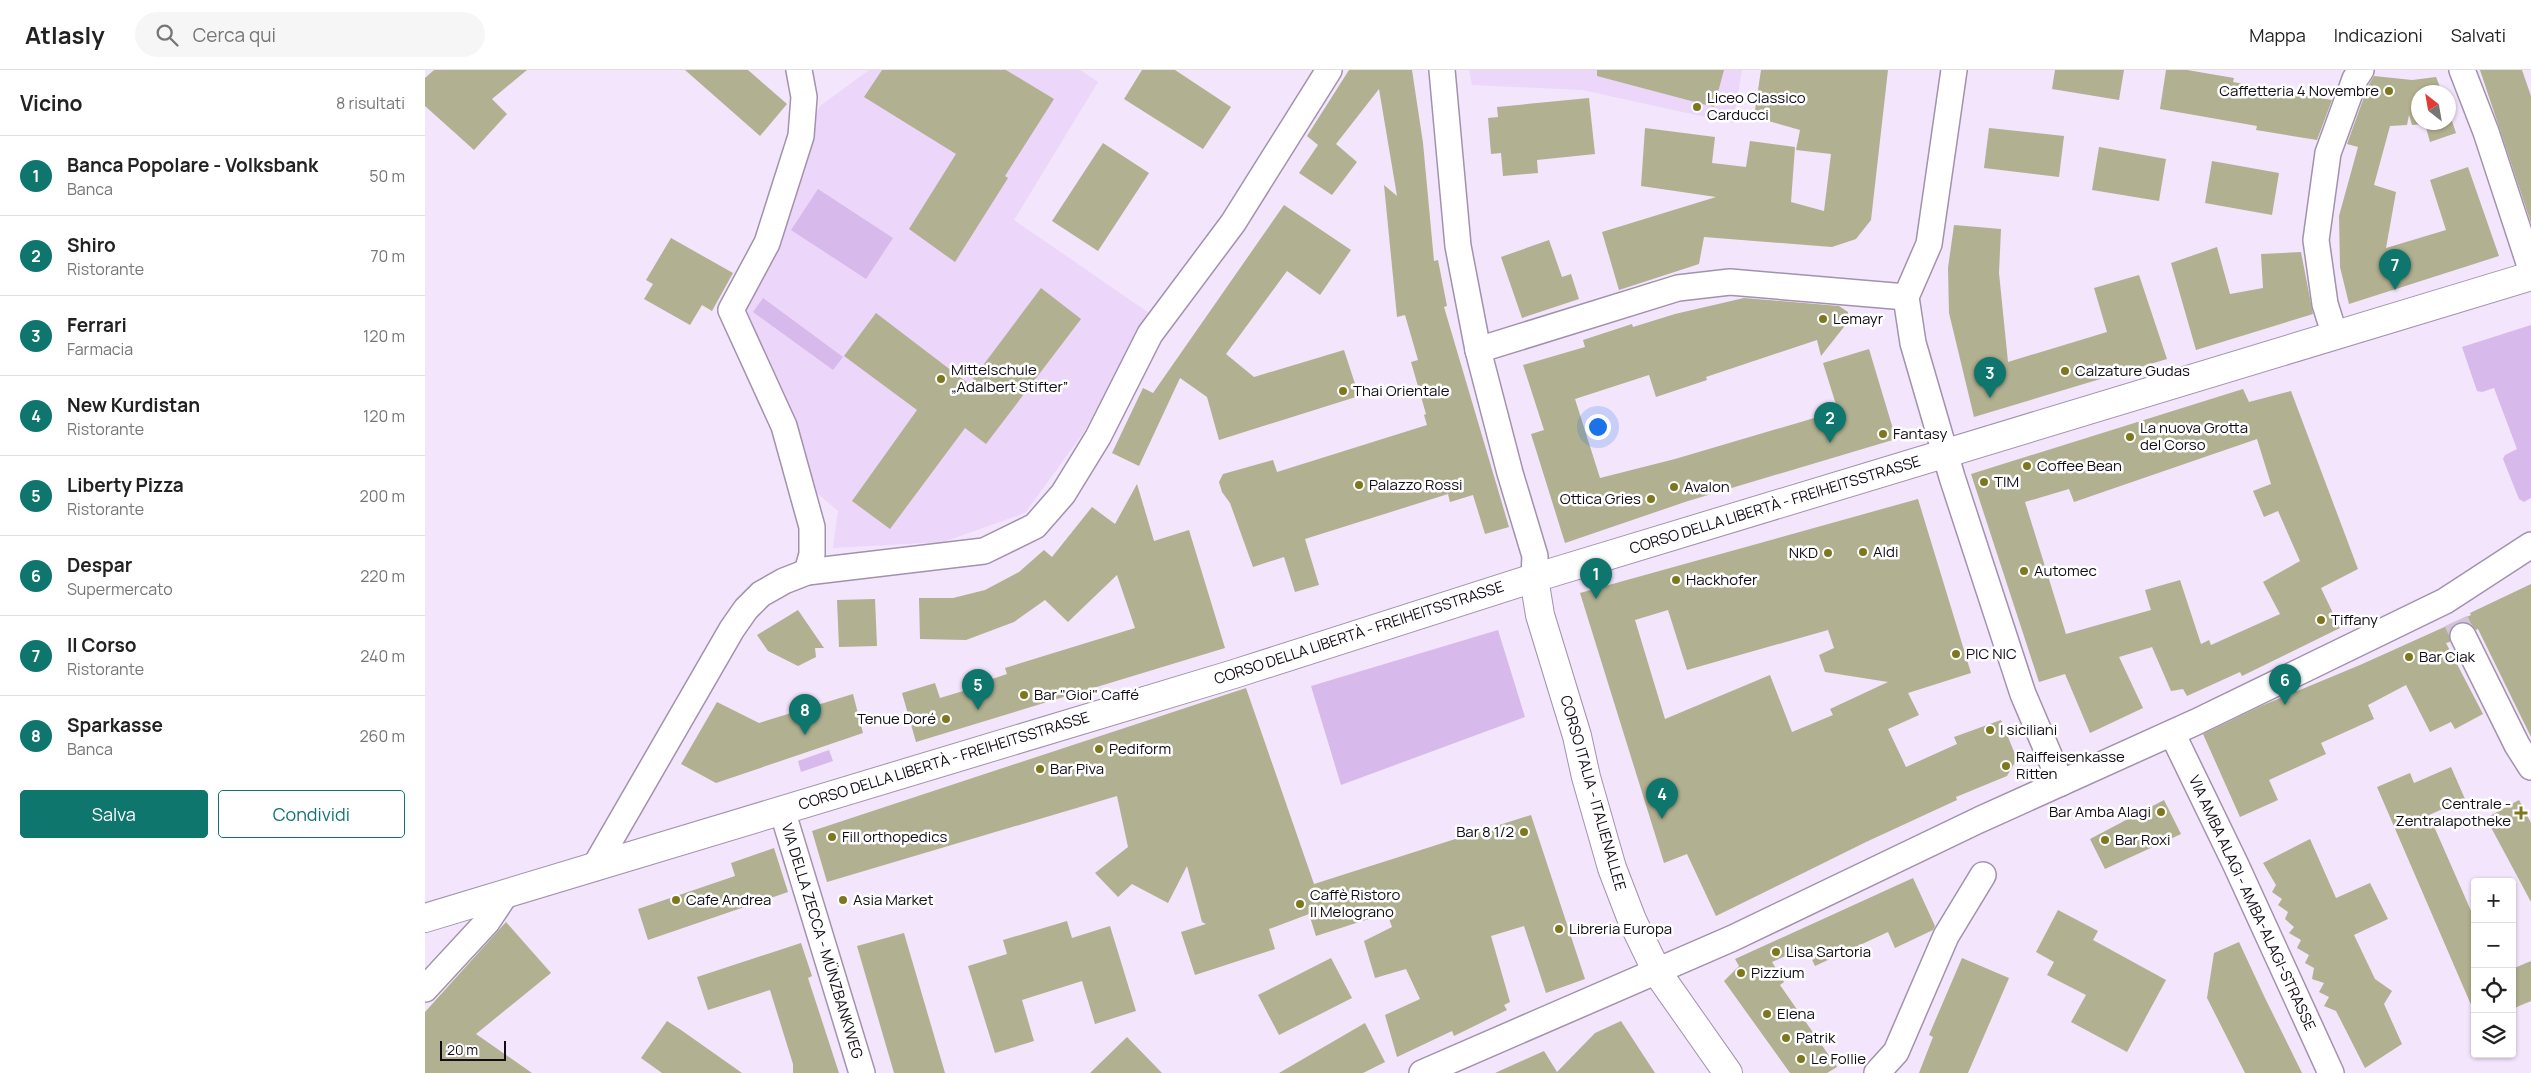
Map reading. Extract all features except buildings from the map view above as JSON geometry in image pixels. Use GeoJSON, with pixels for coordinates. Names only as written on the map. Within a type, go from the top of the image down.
{"type":"FeatureCollection","features":[{"type":"Feature","properties":{"kind":"main road","name":"CORSO DELLA LIBERTÀ - FREIHEITSSTRASSE"},"geometry":{"type":"LineString","coordinates":[[425,918],[1225,676],[1534,578],[2531,276]]}},
{"type":"Feature","properties":{"kind":"main road","name":"CORSO ITALIA - ITALIENALLEE"},"geometry":{"type":"LineString","coordinates":[[1534,578],[1540,615],[1577,736],[1586,777],[1612,868],[1657,972],[1727,1073]]}},
{"type":"Feature","properties":{"kind":"street"},"geometry":{"type":"LineString","coordinates":[[799,70],[804,97],[801,136],[767,243],[731,310],[784,426],[813,527],[812,554],[807,572]]}},
{"type":"Feature","properties":{"kind":"street"},"geometry":{"type":"LineString","coordinates":[[594,868],[667,737],[746,610],[761,594],[783,581],[807,572],[984,551],[1035,526],[1063,494],[1098,437],[1150,334],[1233,223],[1329,70]]}},
{"type":"Feature","properties":{"kind":"street"},"geometry":{"type":"LineString","coordinates":[[1442,70],[1458,246],[1478,350],[1510,473],[1535,556],[1534,578]]}},
{"type":"Feature","properties":{"kind":"street"},"geometry":{"type":"LineString","coordinates":[[1954,70],[1929,244],[1906,297],[1913,343],[1945,453],[2023,694],[2061,783]]}},
{"type":"Feature","properties":{"kind":"street"},"geometry":{"type":"LineString","coordinates":[[2462,70],[2486,132],[2531,269]]}},
{"type":"Feature","properties":{"kind":"street"},"geometry":{"type":"LineString","coordinates":[[2335,336],[2325,304],[2316,240],[2329,153],[2358,75]]}},
{"type":"Feature","properties":{"kind":"street"},"geometry":{"type":"LineString","coordinates":[[1478,350],[1678,288],[1730,282],[1906,297]]}},
{"type":"Feature","properties":{"kind":"street"},"geometry":{"type":"LineString","coordinates":[[1421,1073],[1657,972],[2172,733],[2455,619],[2529,546]]}},
{"type":"Feature","properties":{"kind":"street"},"geometry":{"type":"LineString","coordinates":[[2455,619],[2517,745],[2531,768]]}},
{"type":"Feature","properties":{"kind":"street","name":"VIA AMBA ALAGI - AMBA-ALAGI-STRASSE"},"geometry":{"type":"LineString","coordinates":[[2172,733],[2235,863],[2331,1073]]}},
{"type":"Feature","properties":{"kind":"street","name":"VIA DELLA ZECCA - MÜNZBANKWEG"},"geometry":{"type":"LineString","coordinates":[[782,810],[861,1073]]}},
{"type":"Feature","properties":{"kind":"street"},"geometry":{"type":"LineString","coordinates":[[1877,1073],[1896,1052],[1946,936],[1983,875]]}},
{"type":"Feature","properties":{"kind":"street"},"geometry":{"type":"LineString","coordinates":[[429,974],[487,922],[505,895]]}},
{"type":"Feature","properties":{"kind":"shaded area","name":"Mittelschule „Adalbert Stifter”"},"geometry":{"type":"Polygon","coordinates":[[[869,70],[1080,70],[1098,82],[1014,220],[1149,313],[1084,432],[1025,513],[943,542],[833,548],[838,511],[811,488],[737,309],[812,121],[820,106],[869,70]]]}},
{"type":"Feature","properties":{"kind":"shaded area","name":"Liceo Classico Carducci"},"geometry":{"type":"Polygon","coordinates":[[[1469,70],[1742,70],[1733,123],[1582,90],[1472,85],[1469,70]]]}},
{"type":"Feature","properties":{"kind":"shaded area"},"geometry":{"type":"Polygon","coordinates":[[[818,189],[893,238],[866,279],[791,230],[818,189]]]}},
{"type":"Feature","properties":{"kind":"shaded area"},"geometry":{"type":"Polygon","coordinates":[[[763,298],[843,357],[833,370],[753,312],[763,298]]]}},
{"type":"Feature","properties":{"kind":"shaded area"},"geometry":{"type":"Polygon","coordinates":[[[2531,325],[2531,498],[2524,502],[2519,499],[2503,459],[2505,455],[2517,449],[2494,388],[2482,392],[2477,391],[2462,347],[2531,325]]]}},
{"type":"Feature","properties":{"kind":"shaded area"},"geometry":{"type":"Polygon","coordinates":[[[1498,630],[1525,717],[1341,785],[1311,686],[1498,630]]]}},
{"type":"Feature","properties":{"kind":"shaded area"},"geometry":{"type":"Polygon","coordinates":[[[829,750],[833,761],[801,772],[798,761],[829,750]]]}},
{"type":"Feature","properties":{"kind":"tunnel"},"geometry":{"type":"LineString","coordinates":[[2456,621],[2463,636]]}},
{"type":"Feature","properties":{"kind":"place","name":"Caffetteria 4 Novembre"},"geometry":{"type":"Point","coordinates":[2389,91]}},
{"type":"Feature","properties":{"kind":"place","name":"Liceo Classico Carducci"},"geometry":{"type":"Point","coordinates":[1697,107]}},
{"type":"Feature","properties":{"kind":"place","name":"Il Corso"},"geometry":{"type":"Point","coordinates":[2395,290]}},
{"type":"Feature","properties":{"kind":"place","name":"Lemayr"},"geometry":{"type":"Point","coordinates":[1823,319]}},
{"type":"Feature","properties":{"kind":"place","name":"Calzature Gudas"},"geometry":{"type":"Point","coordinates":[2065,371]}},
{"type":"Feature","properties":{"kind":"place","name":"Mittelschule „Adalbert Stifter”"},"geometry":{"type":"Point","coordinates":[941,379]}},
{"type":"Feature","properties":{"kind":"place","name":"Thai Orientale"},"geometry":{"type":"Point","coordinates":[1343,391]}},
{"type":"Feature","properties":{"kind":"place","name":"Ferrari"},"geometry":{"type":"Point","coordinates":[1990,398]}},
{"type":"Feature","properties":{"kind":"place","name":"Fantasy"},"geometry":{"type":"Point","coordinates":[1883,434]}},
{"type":"Feature","properties":{"kind":"place","name":"La nuova Grotta del Corso"},"geometry":{"type":"Point","coordinates":[2130,437]}},
{"type":"Feature","properties":{"kind":"place","name":"Shiro"},"geometry":{"type":"Point","coordinates":[1830,443]}},
{"type":"Feature","properties":{"kind":"place","name":"Coffee Bean"},"geometry":{"type":"Point","coordinates":[2027,466]}},
{"type":"Feature","properties":{"kind":"place","name":"TIM"},"geometry":{"type":"Point","coordinates":[1984,482]}},
{"type":"Feature","properties":{"kind":"place","name":"Palazzo Rossi"},"geometry":{"type":"Point","coordinates":[1359,485]}},
{"type":"Feature","properties":{"kind":"place","name":"Avalon"},"geometry":{"type":"Point","coordinates":[1674,487]}},
{"type":"Feature","properties":{"kind":"place","name":"Ottica Gries"},"geometry":{"type":"Point","coordinates":[1651,499]}},
{"type":"Feature","properties":{"kind":"place","name":"Aldi"},"geometry":{"type":"Point","coordinates":[1863,552]}},
{"type":"Feature","properties":{"kind":"place","name":"NKD"},"geometry":{"type":"Point","coordinates":[1828,553]}},
{"type":"Feature","properties":{"kind":"place","name":"Automec"},"geometry":{"type":"Point","coordinates":[2024,571]}},
{"type":"Feature","properties":{"kind":"place","name":"Hackhofer"},"geometry":{"type":"Point","coordinates":[1676,580]}},
{"type":"Feature","properties":{"kind":"place","name":"Banca Popolare - Volksbank"},"geometry":{"type":"Point","coordinates":[1596,599]}},
{"type":"Feature","properties":{"kind":"place","name":"Tiffany"},"geometry":{"type":"Point","coordinates":[2321,620]}},
{"type":"Feature","properties":{"kind":"place","name":"PIC NIC"},"geometry":{"type":"Point","coordinates":[1956,654]}},
{"type":"Feature","properties":{"kind":"place","name":"Bar Ciak"},"geometry":{"type":"Point","coordinates":[2409,657]}},
{"type":"Feature","properties":{"kind":"place","name":"Bar \"Gioi\" Caffé"},"geometry":{"type":"Point","coordinates":[1024,695]}},
{"type":"Feature","properties":{"kind":"place","name":"Despar"},"geometry":{"type":"Point","coordinates":[2285,705]}},
{"type":"Feature","properties":{"kind":"place","name":"Liberty Pizza"},"geometry":{"type":"Point","coordinates":[978,710]}},
{"type":"Feature","properties":{"kind":"place","name":"Tenue Doré"},"geometry":{"type":"Point","coordinates":[946,719]}},
{"type":"Feature","properties":{"kind":"place","name":"I siciliani"},"geometry":{"type":"Point","coordinates":[1990,730]}},
{"type":"Feature","properties":{"kind":"place","name":"Sparkasse"},"geometry":{"type":"Point","coordinates":[805,735]}},
{"type":"Feature","properties":{"kind":"place","name":"Pediform"},"geometry":{"type":"Point","coordinates":[1099,749]}},
{"type":"Feature","properties":{"kind":"place","name":"Raiffeisenkasse Ritten"},"geometry":{"type":"Point","coordinates":[2006,766]}},
{"type":"Feature","properties":{"kind":"place","name":"Bar Piva"},"geometry":{"type":"Point","coordinates":[1040,769]}},
{"type":"Feature","properties":{"kind":"place","name":"Bar Amba Alagi"},"geometry":{"type":"Point","coordinates":[2161,812]}},
{"type":"Feature","properties":{"kind":"place","name":"Centrale - Zentralapotheke"},"geometry":{"type":"Point","coordinates":[2521,813]}},
{"type":"Feature","properties":{"kind":"place","name":"New Kurdistan"},"geometry":{"type":"Point","coordinates":[1662,819]}},
{"type":"Feature","properties":{"kind":"place","name":"Bar 8 1/2"},"geometry":{"type":"Point","coordinates":[1524,832]}},
{"type":"Feature","properties":{"kind":"place","name":"Fill orthopedics"},"geometry":{"type":"Point","coordinates":[832,837]}},
{"type":"Feature","properties":{"kind":"place","name":"Bar Roxi"},"geometry":{"type":"Point","coordinates":[2105,840]}},
{"type":"Feature","properties":{"kind":"place","name":"Cafe Andrea"},"geometry":{"type":"Point","coordinates":[676,900]}},
{"type":"Feature","properties":{"kind":"place","name":"Asia Market"},"geometry":{"type":"Point","coordinates":[843,900]}},
{"type":"Feature","properties":{"kind":"place","name":"Caffè Ristoro Il Melograno"},"geometry":{"type":"Point","coordinates":[1300,904]}},
{"type":"Feature","properties":{"kind":"place","name":"Libreria Europa"},"geometry":{"type":"Point","coordinates":[1559,929]}},
{"type":"Feature","properties":{"kind":"place","name":"Lisa Sartoria"},"geometry":{"type":"Point","coordinates":[1776,952]}},
{"type":"Feature","properties":{"kind":"place","name":"Pizzium"},"geometry":{"type":"Point","coordinates":[1741,973]}},
{"type":"Feature","properties":{"kind":"place","name":"Elena"},"geometry":{"type":"Point","coordinates":[1767,1014]}},
{"type":"Feature","properties":{"kind":"place","name":"Patrik"},"geometry":{"type":"Point","coordinates":[1786,1038]}},
{"type":"Feature","properties":{"kind":"place","name":"Le Follie"},"geometry":{"type":"Point","coordinates":[1801,1059]}}]}
